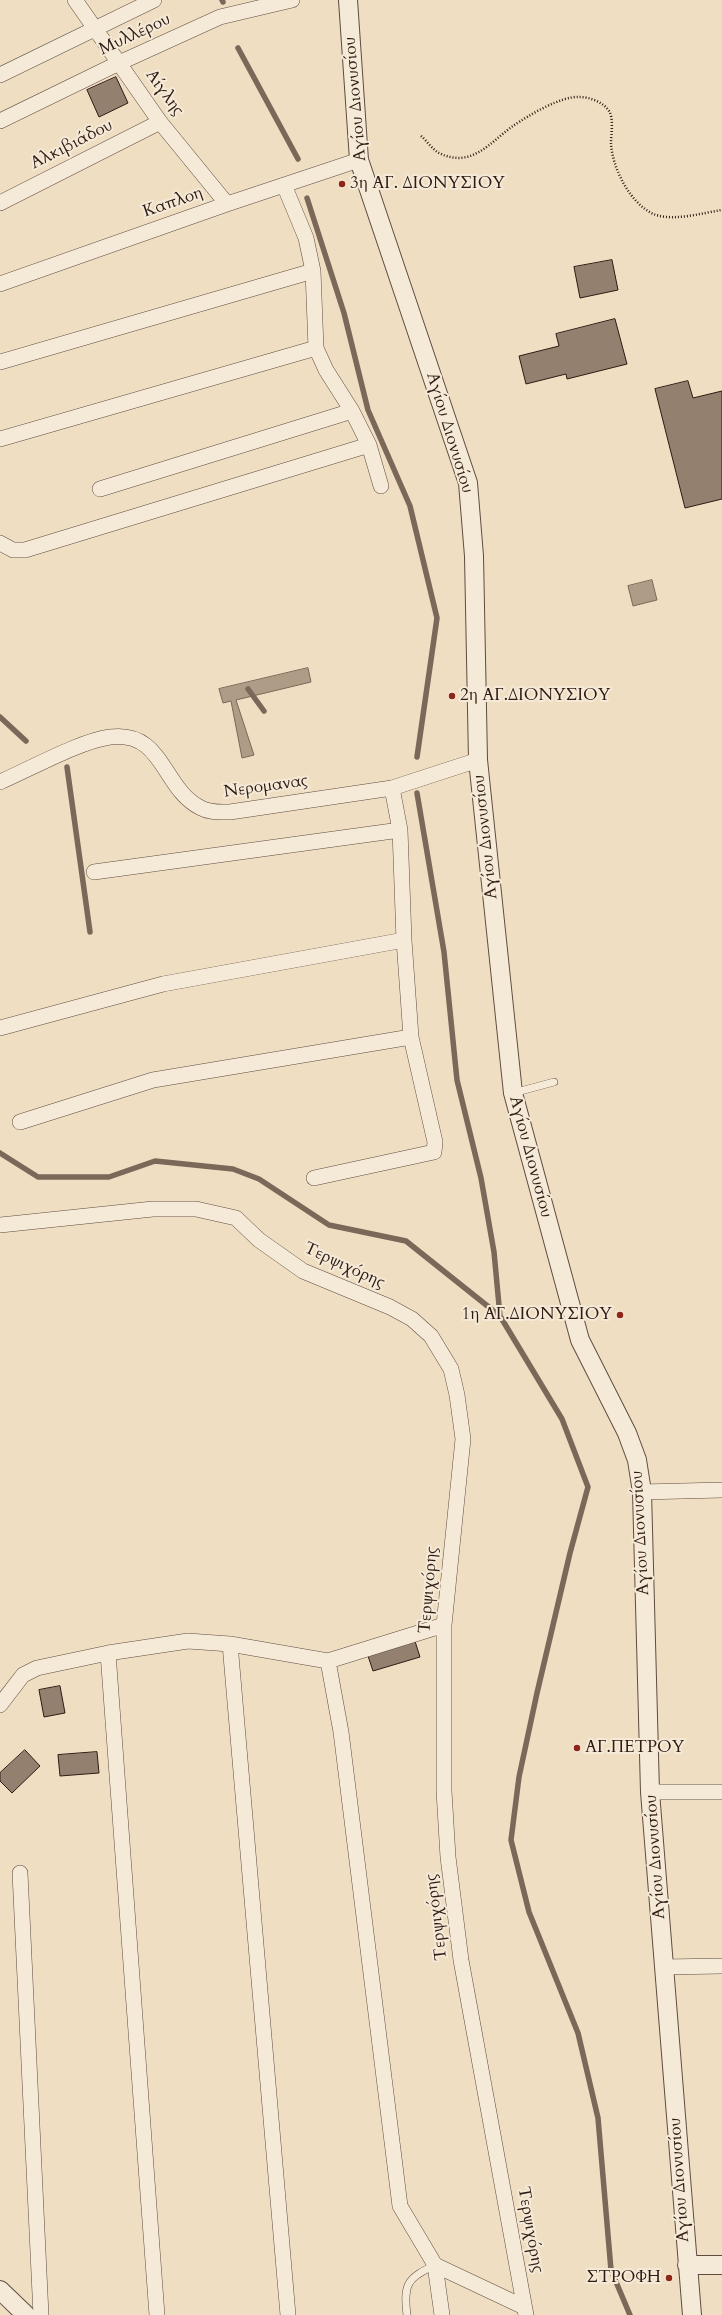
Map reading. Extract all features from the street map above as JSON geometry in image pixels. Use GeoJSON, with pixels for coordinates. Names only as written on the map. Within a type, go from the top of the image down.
{"type":"FeatureCollection","features":[{"type":"Feature","properties":{"kind":"street","name":"Αίγλης"},"geometry":{"type":"LineString","coordinates":[[76,0],[95,30],[160,122],[227,204]]}},
{"type":"Feature","properties":{"kind":"street"},"geometry":{"type":"LineString","coordinates":[[0,75],[154,0]]}},
{"type":"Feature","properties":{"kind":"street","name":"Μυλλέρου"},"geometry":{"type":"LineString","coordinates":[[0,121],[119,63],[220,17],[292,0]]}},
{"type":"Feature","properties":{"kind":"street","name":"Αγίου Διονυσίου"},"geometry":{"type":"LineString","coordinates":[[348,0],[359,160],[468,483],[474,556],[478,760],[512,1094],[580,1340],[627,1433],[638,1460],[642,1492],[650,1792],[692,2315]]}},
{"type":"Feature","properties":{"kind":"street","name":"Αλκιβιάδου"},"geometry":{"type":"LineString","coordinates":[[0,203],[160,122]]}},
{"type":"Feature","properties":{"kind":"street","name":"Καπλοη"},"geometry":{"type":"LineString","coordinates":[[0,284],[227,204],[359,160]]}},
{"type":"Feature","properties":{"kind":"street"},"geometry":{"type":"LineString","coordinates":[[284,185],[306,238],[313,271],[316,348],[326,370],[352,411],[369,444],[381,486]]}},
{"type":"Feature","properties":{"kind":"street"},"geometry":{"type":"LineString","coordinates":[[0,362],[313,271]]}},
{"type":"Feature","properties":{"kind":"street"},"geometry":{"type":"LineString","coordinates":[[0,439],[316,348]]}},
{"type":"Feature","properties":{"kind":"street"},"geometry":{"type":"LineString","coordinates":[[100,489],[352,411]]}},
{"type":"Feature","properties":{"kind":"street"},"geometry":{"type":"LineString","coordinates":[[0,543],[13,550],[25,550],[369,444]]}},
{"type":"Feature","properties":{"kind":"street","name":"Νερομανας"},"geometry":{"type":"LineString","coordinates":[[0,782],[93,741],[111,737],[127,737],[141,742],[154,752],[175,785],[187,799],[200,808],[215,812],[230,812],[392,788],[478,760]]}},
{"type":"Feature","properties":{"kind":"street"},"geometry":{"type":"LineString","coordinates":[[314,1178],[434,1152],[435,1142],[411,1037],[404,940],[400,830],[392,788]]}},
{"type":"Feature","properties":{"kind":"street"},"geometry":{"type":"LineString","coordinates":[[94,872],[400,830]]}},
{"type":"Feature","properties":{"kind":"street"},"geometry":{"type":"LineString","coordinates":[[0,1028],[163,984],[404,940]]}},
{"type":"Feature","properties":{"kind":"street"},"geometry":{"type":"LineString","coordinates":[[20,1122],[154,1080],[411,1037]]}},
{"type":"Feature","properties":{"kind":"street","name":"Τερψιχόρης"},"geometry":{"type":"LineString","coordinates":[[0,1225],[153,1209],[196,1209],[236,1218],[259,1240],[303,1271],[390,1307],[412,1319],[426,1332],[451,1369],[457,1395],[463,1439],[444,1625],[444,1790],[448,1857],[461,1960],[525,2311]]}},
{"type":"Feature","properties":{"kind":"street"},"geometry":{"type":"LineString","coordinates":[[642,1492],[722,1490]]}},
{"type":"Feature","properties":{"kind":"street"},"geometry":{"type":"LineString","coordinates":[[0,1705],[23,1675],[37,1668],[108,1653],[188,1642],[230,1644],[328,1661],[444,1625]]}},
{"type":"Feature","properties":{"kind":"street"},"geometry":{"type":"LineString","coordinates":[[230,1644],[288,2315]]}},
{"type":"Feature","properties":{"kind":"street"},"geometry":{"type":"LineString","coordinates":[[108,1653],[158,2315]]}},
{"type":"Feature","properties":{"kind":"street"},"geometry":{"type":"LineString","coordinates":[[328,1661],[341,1732],[400,2206],[435,2265],[442,2315]]}},
{"type":"Feature","properties":{"kind":"street"},"geometry":{"type":"LineString","coordinates":[[650,1792],[722,1792]]}},
{"type":"Feature","properties":{"kind":"street"},"geometry":{"type":"LineString","coordinates":[[20,1873],[41,2315]]}},
{"type":"Feature","properties":{"kind":"street"},"geometry":{"type":"LineString","coordinates":[[664,1967],[722,1966]]}},
{"type":"Feature","properties":{"kind":"street"},"geometry":{"type":"LineString","coordinates":[[435,2265],[525,2311]]}},
{"type":"Feature","properties":{"kind":"street"},"geometry":{"type":"LineString","coordinates":[[687,2265],[722,2265]]}},
{"type":"Feature","properties":{"kind":"street"},"geometry":{"type":"LineString","coordinates":[[0,2290],[26,2315]]}},
{"type":"Feature","properties":{"kind":"lane"},"geometry":{"type":"LineString","coordinates":[[512,1094],[554,1082]]}},
{"type":"Feature","properties":{"kind":"lane"},"geometry":{"type":"LineString","coordinates":[[407,2315],[405,2300],[408,2287],[415,2275],[435,2265]]}},
{"type":"Feature","properties":{"kind":"path"},"geometry":{"type":"LineString","coordinates":[[421,136],[438,153],[452,157],[467,157],[483,151],[513,126],[558,102],[579,97],[598,101],[609,111],[614,167],[640,205],[656,214],[672,216],[722,210]]}},
{"type":"Feature","properties":{"kind":"shaded area"},"geometry":{"type":"Polygon","coordinates":[[[652,580],[657,600],[633,606],[628,586],[652,580]]]}},
{"type":"Feature","properties":{"kind":"shaded area"},"geometry":{"type":"Polygon","coordinates":[[[308,668],[311,682],[236,700],[254,755],[242,758],[231,701],[223,703],[219,689],[308,668]]]}},
{"type":"Feature","properties":{"kind":"building"},"geometry":{"type":"Polygon","coordinates":[[[116,77],[128,103],[99,117],[87,90],[116,77]]]}},
{"type":"Feature","properties":{"kind":"building"},"geometry":{"type":"Polygon","coordinates":[[[612,260],[618,290],[580,298],[574,267],[612,260]]]}},
{"type":"Feature","properties":{"kind":"building"},"geometry":{"type":"Polygon","coordinates":[[[615,319],[627,364],[567,379],[566,374],[526,384],[519,356],[559,346],[556,334],[615,319]]]}},
{"type":"Feature","properties":{"kind":"building"},"geometry":{"type":"Polygon","coordinates":[[[688,381],[693,398],[722,391],[722,499],[685,508],[655,389],[688,381]]]}},
{"type":"Feature","properties":{"kind":"building"},"geometry":{"type":"Polygon","coordinates":[[[414,1638],[420,1657],[373,1671],[367,1653],[414,1638]]]}},
{"type":"Feature","properties":{"kind":"building"},"geometry":{"type":"Polygon","coordinates":[[[60,1686],[65,1713],[44,1717],[39,1690],[60,1686]]]}},
{"type":"Feature","properties":{"kind":"building"},"geometry":{"type":"Polygon","coordinates":[[[25,1750],[40,1766],[12,1793],[0,1781],[0,1773],[25,1750]]]}},
{"type":"Feature","properties":{"kind":"building"},"geometry":{"type":"Polygon","coordinates":[[[97,1752],[99,1773],[60,1776],[58,1755],[97,1752]]]}},
{"type":"Feature","properties":{"kind":"waterway"},"geometry":{"type":"LineString","coordinates":[[238,48],[298,159]]}},
{"type":"Feature","properties":{"kind":"waterway"},"geometry":{"type":"LineString","coordinates":[[307,198],[344,313],[368,410],[410,506],[437,618],[417,757]]}},
{"type":"Feature","properties":{"kind":"waterway"},"geometry":{"type":"LineString","coordinates":[[248,689],[264,711]]}},
{"type":"Feature","properties":{"kind":"waterway"},"geometry":{"type":"LineString","coordinates":[[0,717],[26,741]]}},
{"type":"Feature","properties":{"kind":"waterway"},"geometry":{"type":"LineString","coordinates":[[67,767],[90,932]]}},
{"type":"Feature","properties":{"kind":"waterway"},"geometry":{"type":"LineString","coordinates":[[417,793],[444,952],[457,1080],[481,1178],[494,1252],[500,1316],[562,1419],[588,1487],[570,1553],[537,1693],[519,1777],[511,1840],[529,1912],[578,2033],[598,2118],[611,2270],[630,2315]]}},
{"type":"Feature","properties":{"kind":"waterway"},"geometry":{"type":"LineString","coordinates":[[0,1153],[38,1177],[109,1177],[155,1161],[233,1169],[259,1179],[329,1225],[406,1241],[500,1316]]}},
{"type":"Feature","properties":{"kind":"place","name":"3η ΑΓ. ΔΙΟΝΥΣΙΟΥ"},"geometry":{"type":"Point","coordinates":[342,184]}},
{"type":"Feature","properties":{"kind":"place","name":"2η ΑΓ.ΔΙΟΝΥΣΙΟΥ"},"geometry":{"type":"Point","coordinates":[452,696]}},
{"type":"Feature","properties":{"kind":"place","name":"1η ΑΓ.ΔΙΟΝΥΣΙΟΥ"},"geometry":{"type":"Point","coordinates":[620,1315]}},
{"type":"Feature","properties":{"kind":"place","name":"ΑΓ.ΠΕΤΡΟΥ"},"geometry":{"type":"Point","coordinates":[577,1748]}},
{"type":"Feature","properties":{"kind":"place","name":"ΣΤΡΟΦΗ"},"geometry":{"type":"Point","coordinates":[669,2278]}}]}
